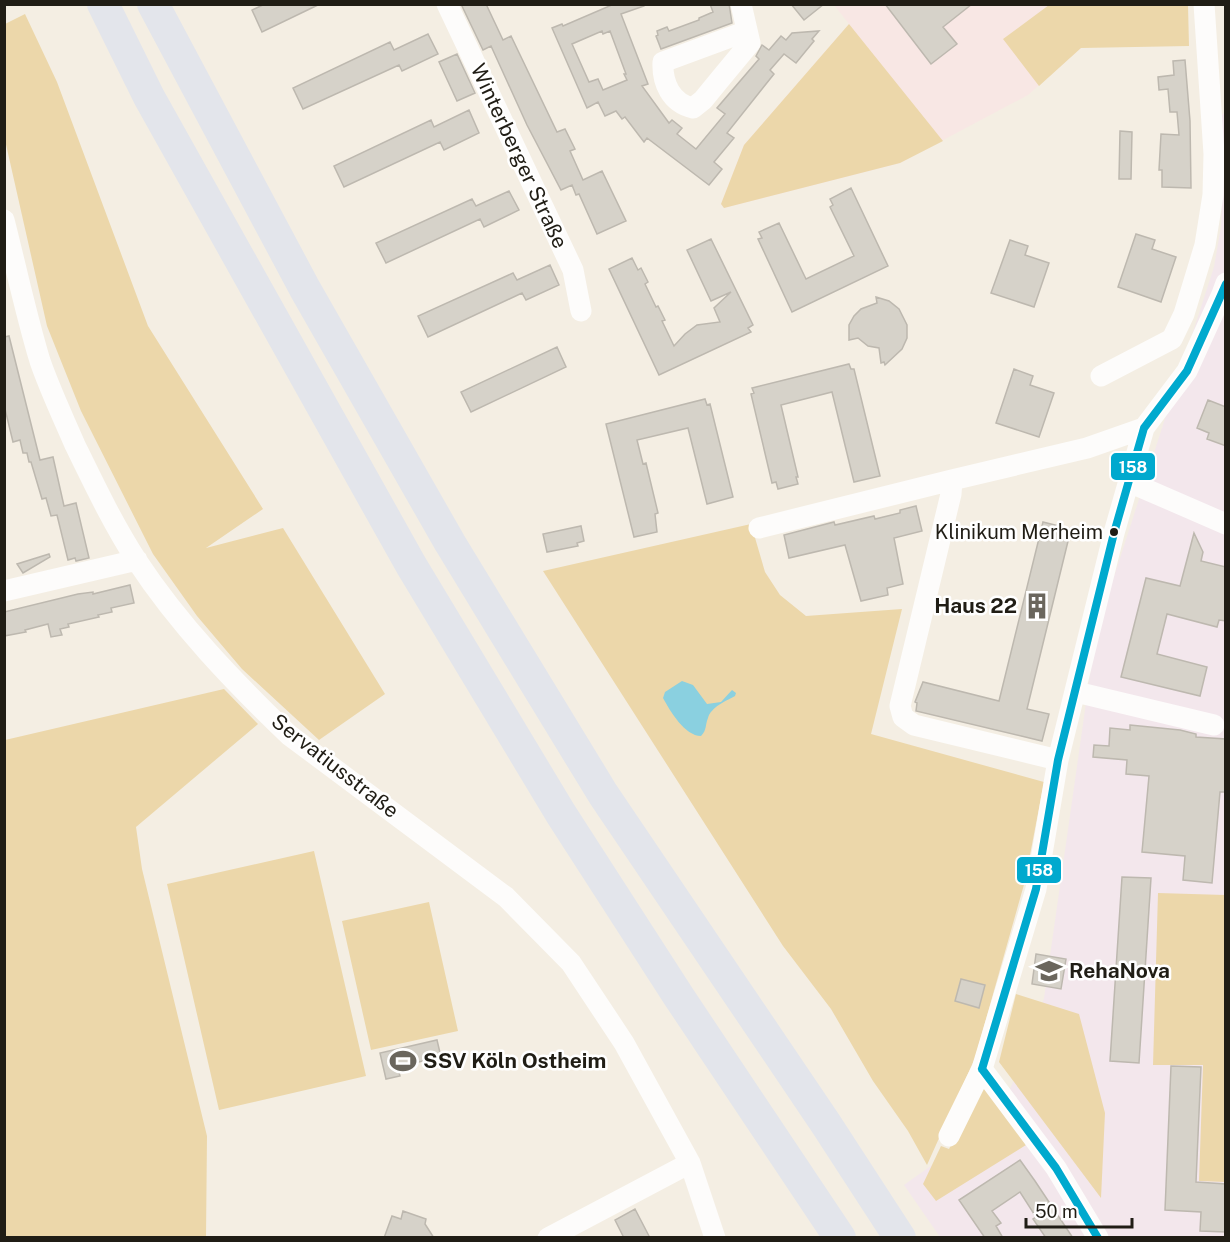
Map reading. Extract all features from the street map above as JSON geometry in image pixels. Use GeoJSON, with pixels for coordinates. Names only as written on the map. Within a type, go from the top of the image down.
{"type":"FeatureCollection","features":[{"type":"Feature","properties":{"kind":"highway"},"geometry":{"type":"LineString","coordinates":[[103,4],[154,107],[411,566],[561,814],[679,997],[840,1238]]}},
{"type":"Feature","properties":{"kind":"highway"},"geometry":{"type":"LineString","coordinates":[[153,4],[300,279],[450,543],[603,794],[900,1238]]}},
{"type":"Feature","properties":{"kind":"street","name":"Winterberger Straße"},"geometry":{"type":"LineString","coordinates":[[447,4],[573,270],[581,311]]}},
{"type":"Feature","properties":{"kind":"street"},"geometry":{"type":"LineString","coordinates":[[741,4],[747,31]]}},
{"type":"Feature","properties":{"kind":"street"},"geometry":{"type":"LineString","coordinates":[[1101,376],[1172,339],[1184,314],[1205,245],[1213,195],[1214,154],[1204,4]]}},
{"type":"Feature","properties":{"kind":"street","name":"Servatiusstraße"},"geometry":{"type":"LineString","coordinates":[[4,220],[26,312],[52,393],[96,489],[137,560],[207,650],[289,735],[506,897],[572,963],[624,1043],[690,1163],[715,1238]]}},
{"type":"Feature","properties":{"kind":"street"},"geometry":{"type":"LineString","coordinates":[[949,1136],[982,1069],[1036,889],[1058,760],[1114,533],[1144,428],[1186,371],[1226,283]]}},
{"type":"Feature","properties":{"kind":"street"},"geometry":{"type":"LineString","coordinates":[[759,528],[1087,448],[1144,428]]}},
{"type":"Feature","properties":{"kind":"street"},"geometry":{"type":"LineString","coordinates":[[952,480],[951,495],[900,706],[903,717],[914,725],[1058,760]]}},
{"type":"Feature","properties":{"kind":"street"},"geometry":{"type":"LineString","coordinates":[[1129,482],[1226,524]]}},
{"type":"Feature","properties":{"kind":"street"},"geometry":{"type":"LineString","coordinates":[[4,591],[137,560]]}},
{"type":"Feature","properties":{"kind":"street"},"geometry":{"type":"LineString","coordinates":[[1076,692],[1214,725]]}},
{"type":"Feature","properties":{"kind":"street"},"geometry":{"type":"LineString","coordinates":[[982,1069],[1056,1168],[1098,1238]]}},
{"type":"Feature","properties":{"kind":"street"},"geometry":{"type":"LineString","coordinates":[[548,1238],[690,1163]]}},
{"type":"Feature","properties":{"kind":"shaded area"},"geometry":{"type":"Polygon","coordinates":[[[834,5],[1079,5],[1081,48],[1028,95],[900,163],[724,208],[721,204],[744,145],[849,24],[834,5]]]}},
{"type":"Feature","properties":{"kind":"shaded area"},"geometry":{"type":"Polygon","coordinates":[[[1049,5],[1188,5],[1189,46],[1081,48],[1039,86],[1003,39],[1049,5]]]}},
{"type":"Feature","properties":{"kind":"shaded area"},"geometry":{"type":"Polygon","coordinates":[[[25,14],[57,82],[148,326],[263,509],[206,548],[283,528],[385,694],[319,740],[242,669],[197,616],[153,554],[81,411],[47,326],[5,140],[5,24],[25,14]]]}},
{"type":"Feature","properties":{"kind":"shaded area"},"geometry":{"type":"Polygon","coordinates":[[[849,24],[943,141],[900,163],[724,208],[721,204],[744,145],[849,24]]]}},
{"type":"Feature","properties":{"kind":"shaded area"},"geometry":{"type":"Polygon","coordinates":[[[1225,111],[1225,1237],[940,1237],[904,1185],[970,1138],[995,1111],[1011,1087],[1035,1033],[1044,998],[1090,675],[1100,620],[1214,267],[1221,227],[1223,177],[1218,121],[1225,111]]]}},
{"type":"Feature","properties":{"kind":"shaded area"},"geometry":{"type":"Polygon","coordinates":[[[751,524],[765,572],[780,595],[806,616],[902,609],[871,734],[1044,782],[1025,881],[975,1058],[927,1165],[908,1131],[873,1081],[831,1009],[783,946],[543,571],[751,524]]]}},
{"type":"Feature","properties":{"kind":"shaded area"},"geometry":{"type":"Polygon","coordinates":[[[224,689],[258,724],[136,827],[142,869],[207,1136],[206,1237],[5,1237],[5,740],[224,689]]]}},
{"type":"Feature","properties":{"kind":"shaded area"},"geometry":{"type":"Polygon","coordinates":[[[314,851],[366,1076],[219,1110],[167,884],[314,851]]]}},
{"type":"Feature","properties":{"kind":"shaded area"},"geometry":{"type":"Polygon","coordinates":[[[1158,893],[1225,895],[1225,1182],[1199,1181],[1203,1065],[1153,1065],[1158,893]]]}},
{"type":"Feature","properties":{"kind":"shaded area"},"geometry":{"type":"Polygon","coordinates":[[[429,902],[458,1031],[371,1050],[342,921],[429,902]]]}},
{"type":"Feature","properties":{"kind":"shaded area"},"geometry":{"type":"Polygon","coordinates":[[[1016,994],[1079,1014],[1105,1113],[1101,1198],[999,1062],[1016,994]]]}},
{"type":"Feature","properties":{"kind":"shaded area"},"geometry":{"type":"Polygon","coordinates":[[[984,1081],[1026,1145],[936,1201],[923,1184],[941,1146],[949,1149],[984,1081]]]}},
{"type":"Feature","properties":{"kind":"water"},"geometry":{"type":"Polygon","coordinates":[[[682,681],[693,685],[707,704],[721,702],[732,690],[736,693],[712,711],[701,736],[689,732],[684,727],[663,698],[665,692],[682,681]]]}},
{"type":"Feature","properties":{"kind":"building"},"geometry":{"type":"Polygon","coordinates":[[[265,4],[320,4],[262,32],[252,10],[265,4]]]}},
{"type":"Feature","properties":{"kind":"building"},"geometry":{"type":"Polygon","coordinates":[[[461,4],[486,4],[503,40],[511,36],[557,132],[565,129],[575,149],[570,151],[583,180],[602,171],[626,221],[597,234],[579,194],[576,195],[572,185],[561,190],[527,125],[491,46],[483,50],[461,4]]]}},
{"type":"Feature","properties":{"kind":"building"},"geometry":{"type":"Polygon","coordinates":[[[614,4],[644,4],[644,6],[621,14],[648,84],[642,86],[669,123],[672,120],[682,128],[677,134],[696,149],[725,114],[717,108],[759,59],[756,56],[762,45],[769,50],[781,36],[786,40],[792,33],[819,31],[796,63],[784,54],[770,70],[774,74],[727,133],[734,138],[714,162],[722,169],[709,185],[647,138],[644,142],[625,117],[622,119],[616,111],[605,116],[598,102],[587,108],[552,28],[562,24],[563,26],[614,4]],[[602,31],[572,44],[589,82],[598,79],[603,90],[627,80],[610,31],[603,34],[602,31]]]}},
{"type":"Feature","properties":{"kind":"building"},"geometry":{"type":"Polygon","coordinates":[[[710,4],[729,4],[732,23],[661,49],[656,36],[657,31],[667,27],[669,31],[699,20],[713,12],[710,4]]]}},
{"type":"Feature","properties":{"kind":"building"},"geometry":{"type":"Polygon","coordinates":[[[791,4],[824,4],[804,20],[791,4]]]}},
{"type":"Feature","properties":{"kind":"building"},"geometry":{"type":"Polygon","coordinates":[[[885,4],[972,4],[943,27],[957,44],[931,64],[885,4]]]}},
{"type":"Feature","properties":{"kind":"building"},"geometry":{"type":"Polygon","coordinates":[[[428,34],[438,54],[402,71],[399,65],[303,109],[293,88],[390,42],[394,50],[428,34]]]}},
{"type":"Feature","properties":{"kind":"building"},"geometry":{"type":"Polygon","coordinates":[[[457,54],[475,93],[457,101],[439,62],[457,54]]]}},
{"type":"Feature","properties":{"kind":"building"},"geometry":{"type":"Polygon","coordinates":[[[1185,60],[1190,121],[1191,188],[1162,187],[1162,170],[1159,170],[1161,134],[1179,135],[1177,112],[1170,112],[1168,89],[1159,90],[1158,77],[1174,75],[1173,61],[1185,60]]]}},
{"type":"Feature","properties":{"kind":"building"},"geometry":{"type":"Polygon","coordinates":[[[469,110],[479,133],[444,150],[440,142],[344,187],[334,166],[431,120],[434,127],[469,110]]]}},
{"type":"Feature","properties":{"kind":"building"},"geometry":{"type":"Polygon","coordinates":[[[1120,131],[1132,132],[1131,179],[1119,179],[1120,131]]]}},
{"type":"Feature","properties":{"kind":"building"},"geometry":{"type":"Polygon","coordinates":[[[851,188],[888,266],[792,312],[758,239],[762,238],[759,232],[779,223],[806,279],[854,256],[830,207],[833,205],[830,199],[851,188]]]}},
{"type":"Feature","properties":{"kind":"building"},"geometry":{"type":"Polygon","coordinates":[[[509,191],[519,210],[484,227],[480,219],[386,263],[376,243],[472,199],[476,206],[509,191]]]}},
{"type":"Feature","properties":{"kind":"building"},"geometry":{"type":"Polygon","coordinates":[[[1136,234],[1155,240],[1152,249],[1176,257],[1161,302],[1118,287],[1136,234]]]}},
{"type":"Feature","properties":{"kind":"building"},"geometry":{"type":"Polygon","coordinates":[[[711,239],[753,325],[748,328],[751,332],[659,375],[609,269],[632,258],[638,270],[641,268],[648,282],[645,284],[665,320],[662,321],[674,346],[697,325],[720,322],[714,308],[731,292],[711,301],[687,250],[711,239]]]}},
{"type":"Feature","properties":{"kind":"building"},"geometry":{"type":"Polygon","coordinates":[[[1010,240],[1028,246],[1025,255],[1049,263],[1034,307],[991,293],[1010,240]]]}},
{"type":"Feature","properties":{"kind":"building"},"geometry":{"type":"Polygon","coordinates":[[[550,265],[559,285],[526,300],[522,293],[428,337],[418,316],[513,273],[517,280],[550,265]]]}},
{"type":"Feature","properties":{"kind":"building"},"geometry":{"type":"Polygon","coordinates":[[[876,297],[889,301],[899,309],[907,325],[907,338],[902,349],[885,365],[884,362],[881,363],[879,348],[868,346],[858,338],[849,340],[849,325],[854,316],[861,309],[877,303],[876,297]]]}},
{"type":"Feature","properties":{"kind":"building"},"geometry":{"type":"Polygon","coordinates":[[[9,336],[40,460],[53,457],[64,506],[76,503],[89,558],[68,560],[57,515],[51,516],[46,498],[42,499],[31,462],[29,462],[27,453],[23,453],[20,440],[13,442],[4,405],[4,337],[9,336]]]}},
{"type":"Feature","properties":{"kind":"building"},"geometry":{"type":"Polygon","coordinates":[[[557,347],[566,367],[471,412],[461,392],[557,347]]]}},
{"type":"Feature","properties":{"kind":"building"},"geometry":{"type":"Polygon","coordinates":[[[849,364],[851,369],[854,369],[880,476],[854,482],[832,392],[781,405],[798,484],[778,489],[776,482],[772,483],[751,394],[754,393],[752,388],[849,364]]]}},
{"type":"Feature","properties":{"kind":"building"},"geometry":{"type":"Polygon","coordinates":[[[1014,369],[1033,376],[1030,385],[1054,393],[1039,437],[996,423],[1014,369]]]}},
{"type":"Feature","properties":{"kind":"building"},"geometry":{"type":"Polygon","coordinates":[[[705,399],[707,405],[710,404],[733,497],[707,504],[688,428],[637,440],[643,464],[646,463],[658,513],[655,514],[657,532],[634,537],[606,424],[705,399]]]}},
{"type":"Feature","properties":{"kind":"building"},"geometry":{"type":"Polygon","coordinates":[[[1208,400],[1226,407],[1226,446],[1207,439],[1209,433],[1197,428],[1208,400]]]}},
{"type":"Feature","properties":{"kind":"building"},"geometry":{"type":"Polygon","coordinates":[[[916,506],[922,531],[894,538],[903,584],[887,588],[888,595],[861,601],[845,545],[789,558],[784,535],[834,522],[835,525],[874,516],[875,519],[900,513],[900,510],[916,506]]]}},
{"type":"Feature","properties":{"kind":"building","name":"Haus 22"},"geometry":{"type":"Polygon","coordinates":[[[1043,522],[1071,529],[1027,709],[1049,714],[1042,741],[916,711],[917,703],[915,702],[923,682],[999,701],[1043,522]]]}},
{"type":"Feature","properties":{"kind":"building"},"geometry":{"type":"Polygon","coordinates":[[[581,526],[584,541],[577,543],[578,546],[547,552],[543,534],[581,526]]]}},
{"type":"Feature","properties":{"kind":"building"},"geometry":{"type":"Polygon","coordinates":[[[1194,533],[1203,552],[1201,561],[1226,567],[1226,621],[1219,620],[1217,627],[1167,614],[1157,654],[1207,667],[1200,696],[1121,677],[1146,578],[1180,586],[1194,533]]]}},
{"type":"Feature","properties":{"kind":"building"},"geometry":{"type":"Polygon","coordinates":[[[49,554],[50,557],[23,573],[17,564],[49,554]]]}},
{"type":"Feature","properties":{"kind":"building"},"geometry":{"type":"Polygon","coordinates":[[[130,585],[134,603],[111,608],[112,612],[98,615],[99,617],[68,624],[69,627],[60,629],[62,635],[51,637],[48,624],[25,630],[26,632],[4,636],[4,612],[78,594],[93,592],[93,594],[130,585]]]}},
{"type":"Feature","properties":{"kind":"building"},"geometry":{"type":"Polygon","coordinates":[[[1130,725],[1180,730],[1196,734],[1196,737],[1226,739],[1226,792],[1220,792],[1212,883],[1183,880],[1185,856],[1142,852],[1149,776],[1126,774],[1127,760],[1093,757],[1094,745],[1109,746],[1110,728],[1130,730],[1130,725]]]}},
{"type":"Feature","properties":{"kind":"building"},"geometry":{"type":"Polygon","coordinates":[[[1122,877],[1151,878],[1139,1063],[1110,1061],[1122,877]]]}},
{"type":"Feature","properties":{"kind":"building","name":"RehaNova"},"geometry":{"type":"Polygon","coordinates":[[[1036,954],[1066,959],[1061,989],[1032,984],[1036,954]]]}},
{"type":"Feature","properties":{"kind":"building"},"geometry":{"type":"Polygon","coordinates":[[[961,979],[985,985],[979,1008],[955,1001],[961,979]]]}},
{"type":"Feature","properties":{"kind":"building","name":"SSV Köln Ostheim"},"geometry":{"type":"Polygon","coordinates":[[[437,1040],[441,1057],[405,1065],[406,1068],[398,1069],[400,1076],[386,1079],[380,1053],[437,1040]]]}},
{"type":"Feature","properties":{"kind":"building"},"geometry":{"type":"Polygon","coordinates":[[[1171,1066],[1201,1067],[1196,1182],[1226,1184],[1226,1232],[1200,1231],[1201,1212],[1165,1210],[1171,1066]]]}},
{"type":"Feature","properties":{"kind":"building"},"geometry":{"type":"Polygon","coordinates":[[[1020,1160],[1073,1238],[1046,1238],[1033,1219],[1036,1217],[1020,1192],[992,1211],[1001,1223],[996,1226],[1003,1238],[985,1238],[959,1200],[1020,1160]]]}},
{"type":"Feature","properties":{"kind":"building"},"geometry":{"type":"Polygon","coordinates":[[[635,1209],[650,1238],[624,1238],[615,1220],[635,1209]]]}},
{"type":"Feature","properties":{"kind":"building"},"geometry":{"type":"Polygon","coordinates":[[[403,1211],[426,1219],[425,1224],[434,1238],[384,1238],[392,1216],[401,1219],[403,1211]]]}},
{"type":"Feature","properties":{"kind":"transit line","name":"158"},"geometry":{"type":"LineString","coordinates":[[982,1069],[1036,889],[1058,760],[1114,533],[1144,428],[1187,371],[1226,284]]}},
{"type":"Feature","properties":{"kind":"transit line","name":"158"},"geometry":{"type":"LineString","coordinates":[[982,1069],[1056,1168],[1098,1238]]}},
{"type":"Feature","properties":{"kind":"place","name":"Klinikum Merheim"},"geometry":{"type":"Point","coordinates":[1114,532]}},
{"type":"Feature","properties":{"kind":"place","name":"Haus 22"},"geometry":{"type":"Point","coordinates":[1037,606]}},
{"type":"Feature","properties":{"kind":"place","name":"RehaNova"},"geometry":{"type":"Point","coordinates":[1049,971]}},
{"type":"Feature","properties":{"kind":"place","name":"SSV Köln Ostheim"},"geometry":{"type":"Point","coordinates":[403,1061]}}]}
